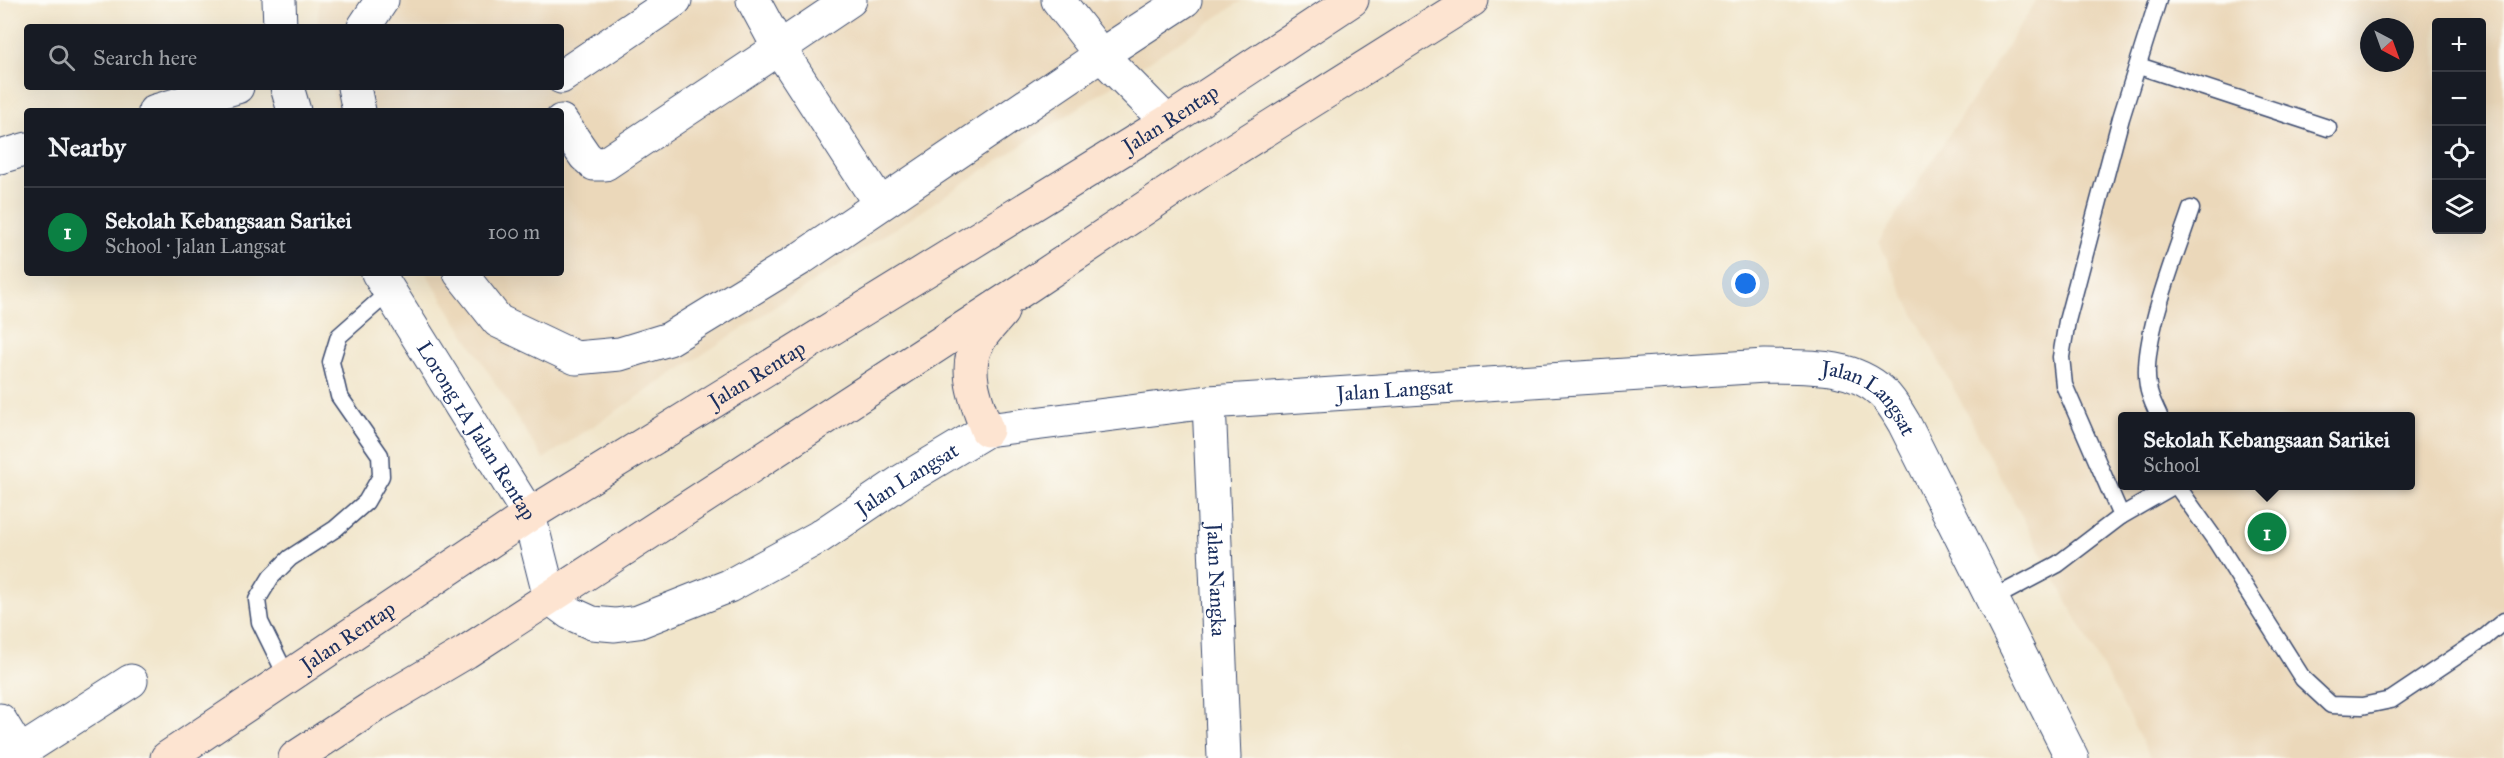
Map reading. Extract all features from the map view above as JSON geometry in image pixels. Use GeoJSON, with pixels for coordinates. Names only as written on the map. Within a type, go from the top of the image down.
{"type":"FeatureCollection","features":[{"type":"Feature","properties":{"kind":"main road","name":"Jalan Rentap"},"geometry":{"type":"LineString","coordinates":[[167,758],[288,679],[529,515],[1167,122],[1352,0]]}},
{"type":"Feature","properties":{"kind":"main road"},"geometry":{"type":"LineString","coordinates":[[295,758],[550,598],[1208,166],[1472,0]]}},
{"type":"Feature","properties":{"kind":"main road"},"geometry":{"type":"LineString","coordinates":[[987,430],[973,390],[971,367],[977,343],[1019,292]]}},
{"type":"Feature","properties":{"kind":"street"},"geometry":{"type":"LineString","coordinates":[[279,0],[280,24]]}},
{"type":"Feature","properties":{"kind":"street"},"geometry":{"type":"LineString","coordinates":[[366,24],[382,0]]}},
{"type":"Feature","properties":{"kind":"street"},"geometry":{"type":"LineString","coordinates":[[564,75],[675,0]]}},
{"type":"Feature","properties":{"kind":"street"},"geometry":{"type":"LineString","coordinates":[[753,0],[780,48],[880,204]]}},
{"type":"Feature","properties":{"kind":"street"},"geometry":{"type":"LineString","coordinates":[[564,126],[585,156],[594,164],[605,164],[850,0]]}},
{"type":"Feature","properties":{"kind":"street"},"geometry":{"type":"LineString","coordinates":[[1058,0],[1101,55],[1167,122]]}},
{"type":"Feature","properties":{"kind":"street"},"geometry":{"type":"LineString","coordinates":[[462,276],[498,321],[576,358],[620,354],[669,339],[800,259],[1185,0]]}},
{"type":"Feature","properties":{"kind":"street"},"geometry":{"type":"LineString","coordinates":[[165,108],[227,90]]}},
{"type":"Feature","properties":{"kind":"street"},"geometry":{"type":"LineString","coordinates":[[288,90],[293,108]]}},
{"type":"Feature","properties":{"kind":"street"},"geometry":{"type":"LineString","coordinates":[[355,90],[358,108]]}},
{"type":"Feature","properties":{"kind":"street"},"geometry":{"type":"LineString","coordinates":[[553,108],[550,102],[554,90]]}},
{"type":"Feature","properties":{"kind":"street"},"geometry":{"type":"LineString","coordinates":[[0,157],[24,150]]}},
{"type":"Feature","properties":{"kind":"street","name":"Lorong 1A Jalan Rentap"},"geometry":{"type":"LineString","coordinates":[[384,282],[529,515],[550,598]]}},
{"type":"Feature","properties":{"kind":"street","name":"Jalan Langsat"},"geometry":{"type":"LineString","coordinates":[[550,598],[570,613],[592,623],[615,625],[638,622],[729,586],[819,537],[902,481],[987,430],[1209,402],[1765,366],[1825,368],[1860,375],[1884,393],[1905,423],[2072,758]]}},
{"type":"Feature","properties":{"kind":"street","name":"Jalan Nangka"},"geometry":{"type":"LineString","coordinates":[[1209,402],[1224,758]]}},
{"type":"Feature","properties":{"kind":"street"},"geometry":{"type":"LineString","coordinates":[[0,720],[18,756],[130,681]]}},
{"type":"Feature","properties":{"kind":"lane"},"geometry":{"type":"LineString","coordinates":[[2121,516],[2064,385],[2061,357],[2076,287],[2121,118],[2158,0]]}},
{"type":"Feature","properties":{"kind":"lane"},"geometry":{"type":"LineString","coordinates":[[2139,66],[2328,128]]}},
{"type":"Feature","properties":{"kind":"lane"},"geometry":{"type":"LineString","coordinates":[[2157,412],[2148,386],[2147,355],[2153,327],[2191,209]]}},
{"type":"Feature","properties":{"kind":"lane"},"geometry":{"type":"LineString","coordinates":[[288,679],[260,621],[257,600],[272,577],[290,558],[335,529],[366,502],[381,476],[380,455],[339,396],[331,362],[339,336],[384,282]]}},
{"type":"Feature","properties":{"kind":"lane"},"geometry":{"type":"LineString","coordinates":[[1992,599],[2058,564],[2121,516],[2168,490]]}},
{"type":"Feature","properties":{"kind":"lane"},"geometry":{"type":"LineString","coordinates":[[2178,490],[2216,541],[2303,679],[2331,705],[2362,706],[2391,700],[2485,637],[2504,621]]}},
{"type":"Feature","properties":{"kind":"shaded area"},"geometry":{"type":"Polygon","coordinates":[[[319,0],[1243,0],[543,459],[428,276],[564,276],[564,108],[336,108],[333,90],[564,90],[564,24],[318,24],[319,0]]]}},
{"type":"Feature","properties":{"kind":"shaded area"},"geometry":{"type":"Polygon","coordinates":[[[2037,0],[2504,0],[2504,758],[2151,758],[1909,305],[1879,242],[2037,0]]]}},
{"type":"Feature","properties":{"kind":"place","name":"Sekolah Kebangsaan Sarikei"},"geometry":{"type":"Point","coordinates":[2267,532]}}]}
